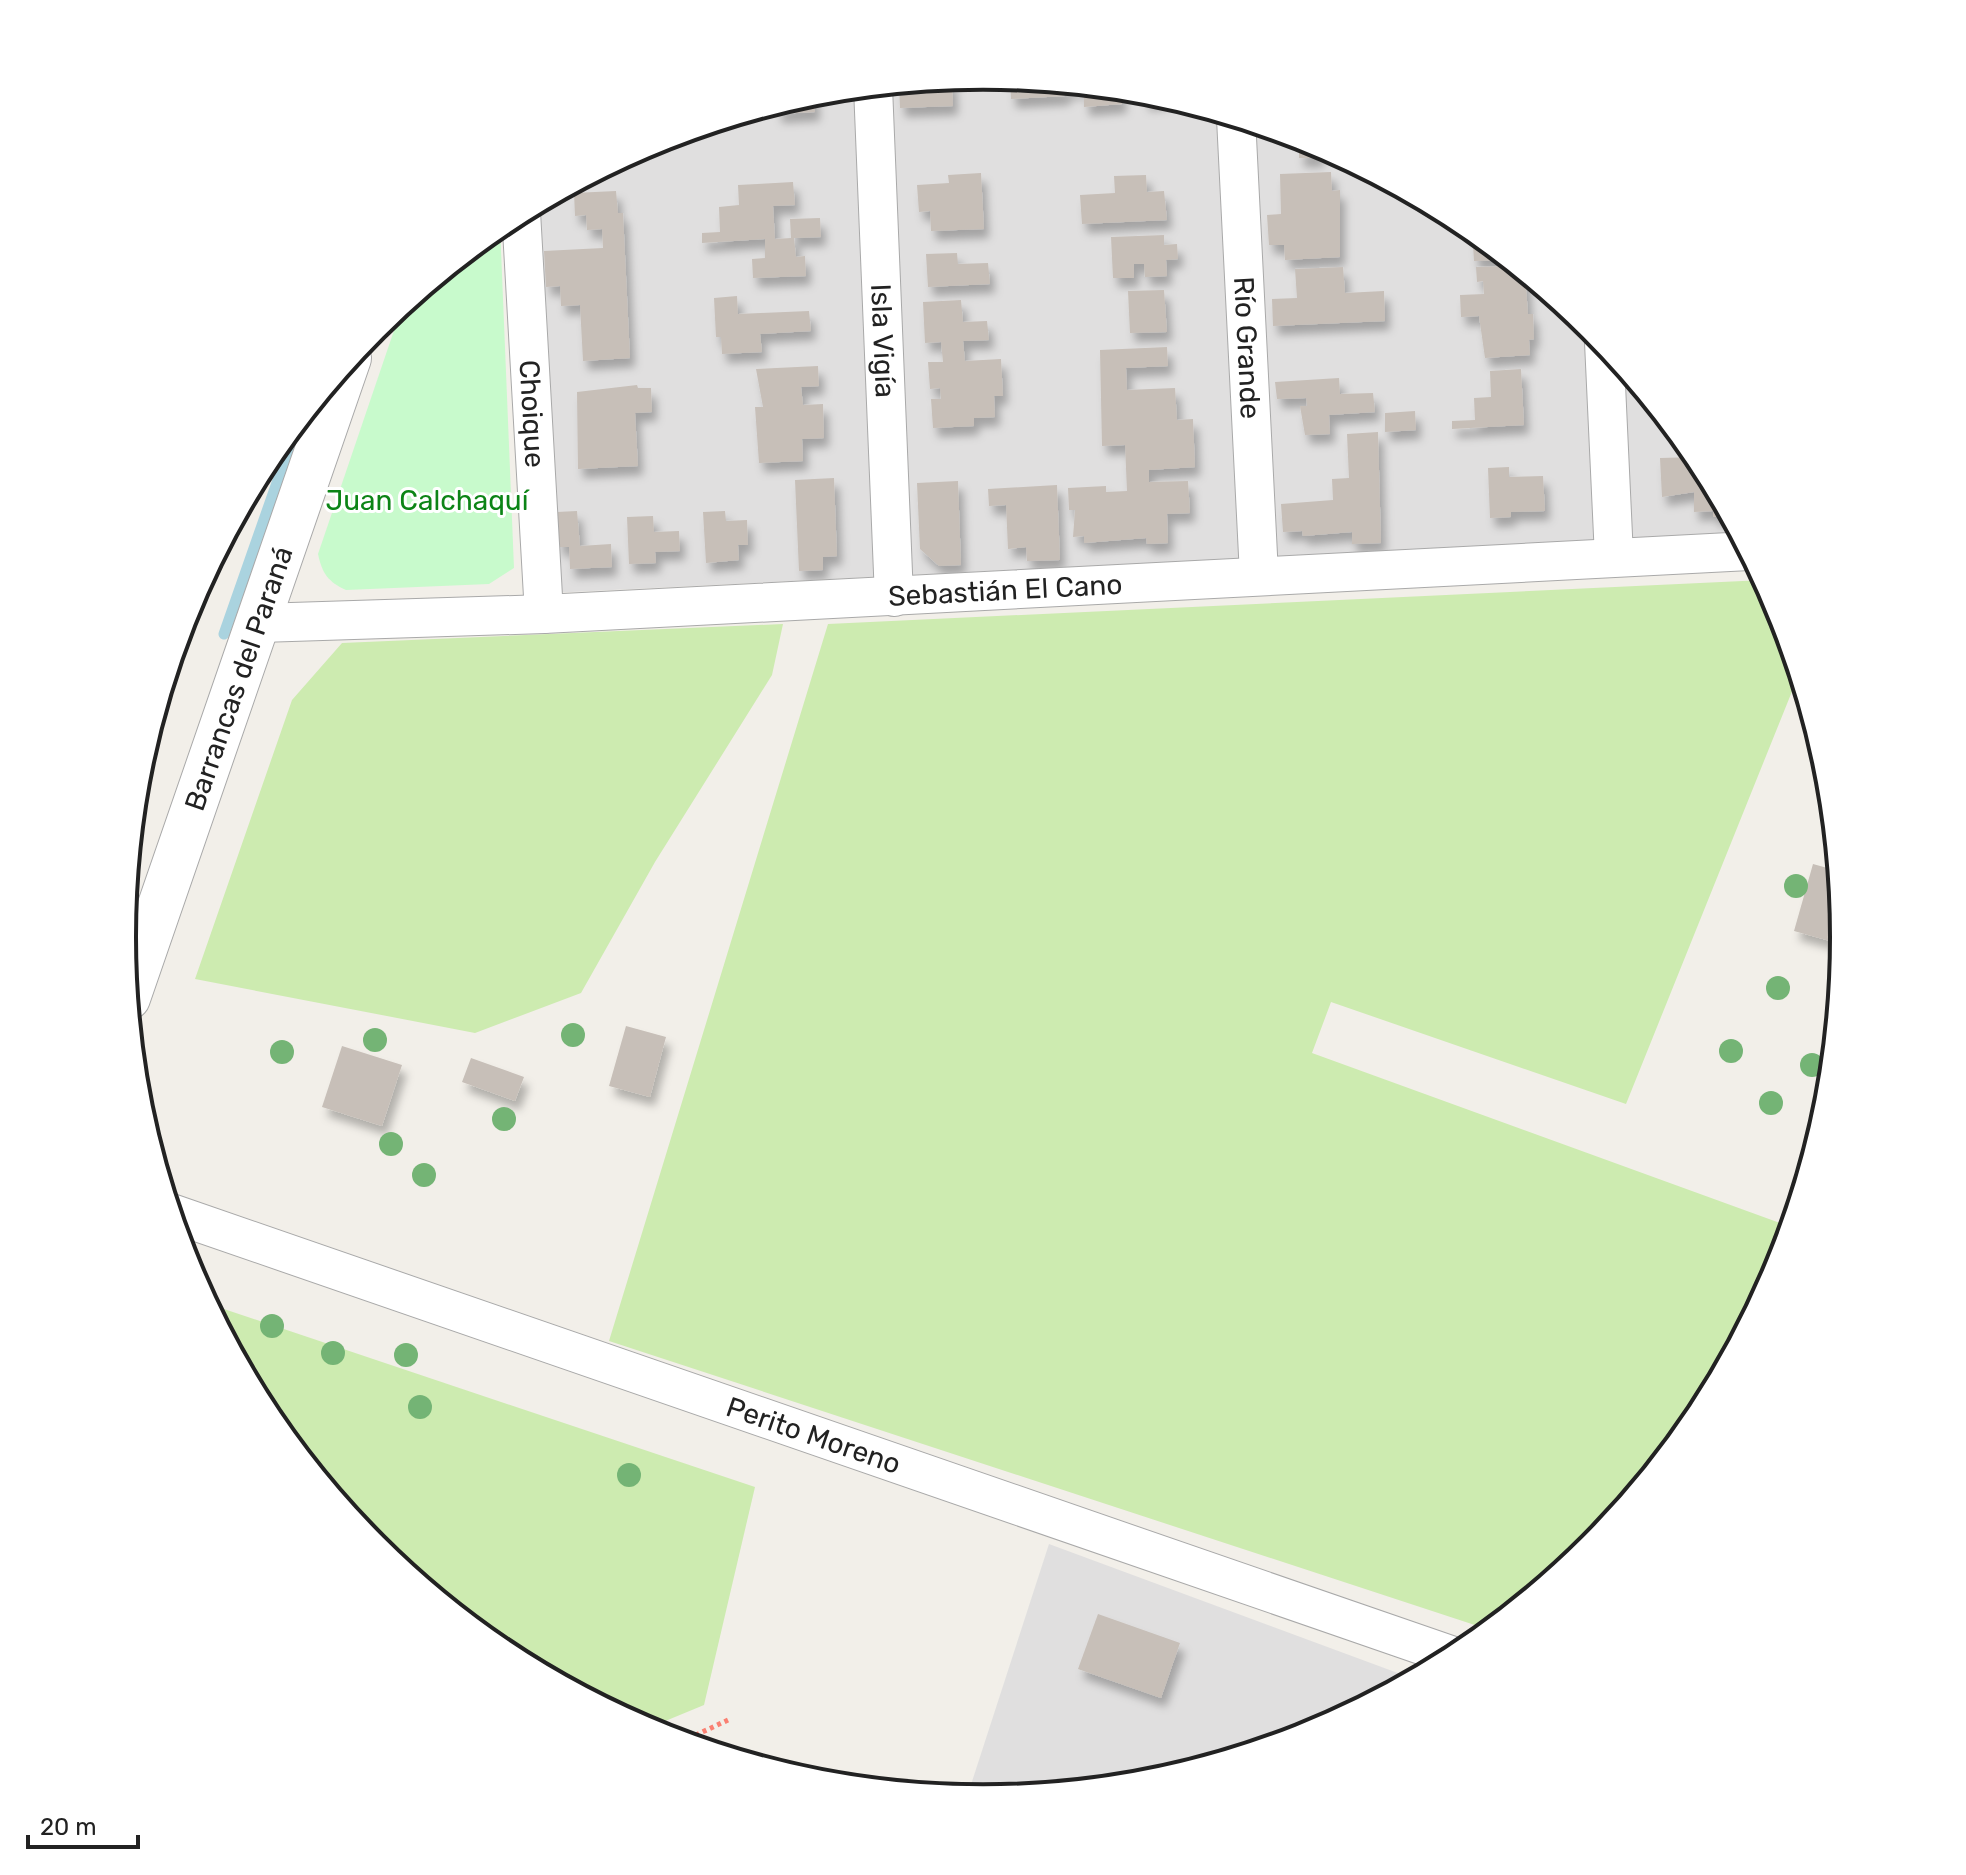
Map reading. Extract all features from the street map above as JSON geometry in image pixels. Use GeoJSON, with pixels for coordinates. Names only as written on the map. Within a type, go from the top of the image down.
{"type":"FeatureCollection","features":[{"type":"Feature","properties":{"kind":"street","name":"Isla Vigía"},"geometry":{"type":"LineString","coordinates":[[873,97],[894,597]]}},
{"type":"Feature","properties":{"kind":"street","name":"Río Grande"},"geometry":{"type":"LineString","coordinates":[[1237,129],[1259,575]]}},
{"type":"Feature","properties":{"kind":"street","name":"Choique"},"geometry":{"type":"LineString","coordinates":[[522,227],[544,614]]}},
{"type":"Feature","properties":{"kind":"street"},"geometry":{"type":"LineString","coordinates":[[1605,363],[1614,557]]}},
{"type":"Feature","properties":{"kind":"street","name":"Barrancas del Paraná"},"geometry":{"type":"LineString","coordinates":[[137,973],[339,387]]}},
{"type":"Feature","properties":{"kind":"street","name":"Sebastián El Cano"},"geometry":{"type":"LineString","coordinates":[[260,623],[544,614],[1737,552]]}},
{"type":"Feature","properties":{"kind":"street","name":"Perito Moreno"},"geometry":{"type":"LineString","coordinates":[[183,1217],[1439,1651]]}},
{"type":"Feature","properties":{"kind":"path"},"geometry":{"type":"LineString","coordinates":[[697,1735],[728,1720]]}},
{"type":"Feature","properties":{"kind":"shaded area"},"geometry":{"type":"Polygon","coordinates":[[[928,92],[1038,92],[1148,106],[1255,135],[1358,177],[1407,204],[1499,265],[1582,338],[1655,422],[1688,467],[1728,535],[551,593],[532,221],[608,177],[711,135],[818,106],[928,92]]]}},
{"type":"Feature","properties":{"kind":"shaded area"},"geometry":{"type":"Polygon","coordinates":[[[1049,1544],[1401,1674],[1358,1698],[1307,1720],[1202,1756],[1094,1778],[971,1785],[1049,1544]]]}},
{"type":"Feature","properties":{"kind":"green space","name":"Juan Calchaquí"},"geometry":{"type":"Polygon","coordinates":[[[501,241],[514,568],[489,584],[346,590],[327,576],[318,554],[395,328],[424,300],[501,241]]]}},
{"type":"Feature","properties":{"kind":"green space"},"geometry":{"type":"Polygon","coordinates":[[[1751,581],[1793,689],[1626,1104],[1331,1002],[1312,1053],[1781,1223],[1743,1312],[1717,1361],[1655,1453],[1582,1537],[1542,1575],[1477,1626],[609,1341],[828,624],[1751,581]]]}},
{"type":"Feature","properties":{"kind":"green space"},"geometry":{"type":"Polygon","coordinates":[[[783,624],[772,675],[655,862],[581,993],[475,1033],[195,979],[292,700],[342,643],[783,624]]]}},
{"type":"Feature","properties":{"kind":"green space"},"geometry":{"type":"Polygon","coordinates":[[[221,1308],[755,1487],[704,1705],[664,1722],[608,1698],[512,1642],[424,1575],[346,1496],[311,1453],[278,1408],[221,1308]]]}},
{"type":"Feature","properties":{"kind":"building"},"geometry":{"type":"Polygon","coordinates":[[[952,91],[953,106],[900,108],[899,95],[952,91]]]}},
{"type":"Feature","properties":{"kind":"building"},"geometry":{"type":"Polygon","coordinates":[[[1011,91],[1065,94],[1065,96],[1011,99],[1011,91]]]}},
{"type":"Feature","properties":{"kind":"building"},"geometry":{"type":"Polygon","coordinates":[[[1084,96],[1122,102],[1122,104],[1084,107],[1084,96]]]}},
{"type":"Feature","properties":{"kind":"building"},"geometry":{"type":"Polygon","coordinates":[[[815,107],[815,112],[787,113],[815,107]]]}},
{"type":"Feature","properties":{"kind":"building"},"geometry":{"type":"Polygon","coordinates":[[[1299,152],[1314,158],[1299,158],[1299,152]]]}},
{"type":"Feature","properties":{"kind":"building"},"geometry":{"type":"Polygon","coordinates":[[[1331,172],[1332,191],[1340,190],[1340,257],[1285,260],[1284,245],[1269,245],[1267,215],[1281,214],[1280,174],[1331,172]]]}},
{"type":"Feature","properties":{"kind":"building"},"geometry":{"type":"Polygon","coordinates":[[[981,173],[984,229],[931,231],[930,211],[919,212],[917,185],[949,183],[948,175],[981,173]]]}},
{"type":"Feature","properties":{"kind":"building"},"geometry":{"type":"Polygon","coordinates":[[[1146,175],[1147,192],[1164,191],[1167,220],[1082,224],[1080,195],[1115,193],[1114,176],[1146,175]]]}},
{"type":"Feature","properties":{"kind":"building"},"geometry":{"type":"Polygon","coordinates":[[[793,182],[795,205],[773,206],[775,239],[791,238],[790,219],[820,218],[821,237],[794,238],[796,257],[805,256],[806,276],[753,278],[752,259],[765,258],[765,239],[702,243],[702,233],[720,232],[719,207],[739,205],[738,185],[793,182]]]}},
{"type":"Feature","properties":{"kind":"building"},"geometry":{"type":"Polygon","coordinates":[[[616,191],[618,213],[623,213],[630,358],[583,361],[580,305],[561,306],[560,286],[546,287],[544,251],[603,248],[602,229],[587,230],[586,215],[575,216],[574,196],[616,191]]]}},
{"type":"Feature","properties":{"kind":"building"},"geometry":{"type":"Polygon","coordinates":[[[1164,235],[1164,245],[1177,244],[1178,259],[1166,260],[1167,276],[1145,277],[1144,264],[1134,264],[1134,278],[1113,278],[1111,237],[1164,235]]]}},
{"type":"Feature","properties":{"kind":"building"},"geometry":{"type":"Polygon","coordinates":[[[1473,247],[1493,260],[1474,261],[1473,247]]]}},
{"type":"Feature","properties":{"kind":"building"},"geometry":{"type":"Polygon","coordinates":[[[957,253],[958,264],[988,263],[990,284],[928,287],[926,254],[957,253]]]}},
{"type":"Feature","properties":{"kind":"building"},"geometry":{"type":"Polygon","coordinates":[[[1501,266],[1526,287],[1528,314],[1533,314],[1534,339],[1529,340],[1530,355],[1485,358],[1479,316],[1461,317],[1460,295],[1484,294],[1483,281],[1477,282],[1476,267],[1501,266]]]}},
{"type":"Feature","properties":{"kind":"building"},"geometry":{"type":"Polygon","coordinates":[[[1343,267],[1345,293],[1384,291],[1385,321],[1273,326],[1272,299],[1297,298],[1295,269],[1343,267]]]}},
{"type":"Feature","properties":{"kind":"building"},"geometry":{"type":"Polygon","coordinates":[[[1164,290],[1167,332],[1130,333],[1128,291],[1164,290]]]}},
{"type":"Feature","properties":{"kind":"building"},"geometry":{"type":"Polygon","coordinates":[[[737,296],[738,314],[809,311],[811,331],[760,334],[762,352],[722,354],[721,337],[716,337],[714,298],[737,296]]]}},
{"type":"Feature","properties":{"kind":"building"},"geometry":{"type":"Polygon","coordinates":[[[961,300],[963,322],[987,321],[989,340],[963,341],[965,361],[1001,359],[1003,396],[994,396],[995,417],[974,418],[974,426],[933,428],[931,399],[941,399],[940,388],[930,389],[928,362],[943,362],[941,342],[925,343],[923,302],[961,300]]]}},
{"type":"Feature","properties":{"kind":"building"},"geometry":{"type":"Polygon","coordinates":[[[1167,347],[1168,366],[1126,368],[1127,390],[1175,388],[1177,420],[1193,419],[1195,467],[1149,470],[1149,482],[1188,481],[1190,513],[1167,514],[1168,543],[1147,544],[1146,538],[1084,543],[1084,536],[1073,537],[1075,510],[1069,510],[1068,488],[1106,486],[1106,492],[1127,491],[1125,445],[1102,446],[1100,350],[1167,347]]]}},
{"type":"Feature","properties":{"kind":"building"},"geometry":{"type":"Polygon","coordinates":[[[818,366],[819,386],[801,387],[803,405],[823,404],[824,438],[802,439],[803,461],[759,463],[755,407],[763,407],[756,369],[818,366]]]}},
{"type":"Feature","properties":{"kind":"building"},"geometry":{"type":"Polygon","coordinates":[[[1521,369],[1524,425],[1452,429],[1452,421],[1475,420],[1474,398],[1491,397],[1490,371],[1521,369]]]}},
{"type":"Feature","properties":{"kind":"building"},"geometry":{"type":"Polygon","coordinates":[[[1339,378],[1340,394],[1373,393],[1375,412],[1329,415],[1330,434],[1305,435],[1300,406],[1307,406],[1306,398],[1277,399],[1275,382],[1339,378]]]}},
{"type":"Feature","properties":{"kind":"building"},"geometry":{"type":"Polygon","coordinates":[[[637,385],[638,388],[651,388],[652,412],[635,413],[638,466],[578,469],[577,392],[637,385]]]}},
{"type":"Feature","properties":{"kind":"building"},"geometry":{"type":"Polygon","coordinates":[[[1415,411],[1416,430],[1385,432],[1385,413],[1415,411]]]}},
{"type":"Feature","properties":{"kind":"building"},"geometry":{"type":"Polygon","coordinates":[[[1378,432],[1381,543],[1352,544],[1352,532],[1303,536],[1302,531],[1283,532],[1281,504],[1333,500],[1332,479],[1349,478],[1347,434],[1378,432]]]}},
{"type":"Feature","properties":{"kind":"building"},"geometry":{"type":"Polygon","coordinates":[[[1681,457],[1719,517],[1713,517],[1713,511],[1694,512],[1694,492],[1662,497],[1660,458],[1681,457]]]}},
{"type":"Feature","properties":{"kind":"building"},"geometry":{"type":"Polygon","coordinates":[[[1509,467],[1509,477],[1543,476],[1545,511],[1511,512],[1511,517],[1490,518],[1488,468],[1509,467]]]}},
{"type":"Feature","properties":{"kind":"building"},"geometry":{"type":"Polygon","coordinates":[[[834,478],[837,556],[823,557],[823,570],[799,571],[795,480],[834,478]]]}},
{"type":"Feature","properties":{"kind":"building"},"geometry":{"type":"Polygon","coordinates":[[[958,481],[961,565],[939,566],[920,549],[917,483],[958,481]]]}},
{"type":"Feature","properties":{"kind":"building"},"geometry":{"type":"Polygon","coordinates":[[[1057,485],[1060,560],[1027,561],[1026,547],[1008,549],[1006,505],[989,506],[988,489],[1057,485]]]}},
{"type":"Feature","properties":{"kind":"building"},"geometry":{"type":"Polygon","coordinates":[[[577,511],[580,546],[611,544],[612,567],[570,569],[569,547],[558,547],[557,512],[577,511]]]}},
{"type":"Feature","properties":{"kind":"building"},"geometry":{"type":"Polygon","coordinates":[[[725,511],[726,521],[747,520],[748,545],[738,545],[739,560],[706,563],[703,512],[725,511]]]}},
{"type":"Feature","properties":{"kind":"building"},"geometry":{"type":"Polygon","coordinates":[[[653,516],[654,532],[679,531],[680,551],[655,552],[656,563],[629,564],[627,517],[653,516]]]}},
{"type":"Feature","properties":{"kind":"building"},"geometry":{"type":"Polygon","coordinates":[[[1813,864],[1827,868],[1830,941],[1794,931],[1813,864]]]}},
{"type":"Feature","properties":{"kind":"building"},"geometry":{"type":"Polygon","coordinates":[[[626,1026],[666,1037],[650,1097],[609,1086],[626,1026]]]}},
{"type":"Feature","properties":{"kind":"building"},"geometry":{"type":"Polygon","coordinates":[[[342,1046],[402,1065],[382,1126],[322,1107],[342,1046]]]}},
{"type":"Feature","properties":{"kind":"building"},"geometry":{"type":"Polygon","coordinates":[[[471,1058],[524,1077],[515,1101],[462,1082],[471,1058]]]}},
{"type":"Feature","properties":{"kind":"building"},"geometry":{"type":"Polygon","coordinates":[[[1098,1614],[1180,1643],[1161,1698],[1078,1669],[1098,1614]]]}},
{"type":"Feature","properties":{"kind":"waterway"},"geometry":{"type":"LineString","coordinates":[[224,634],[287,455]]}}]}
